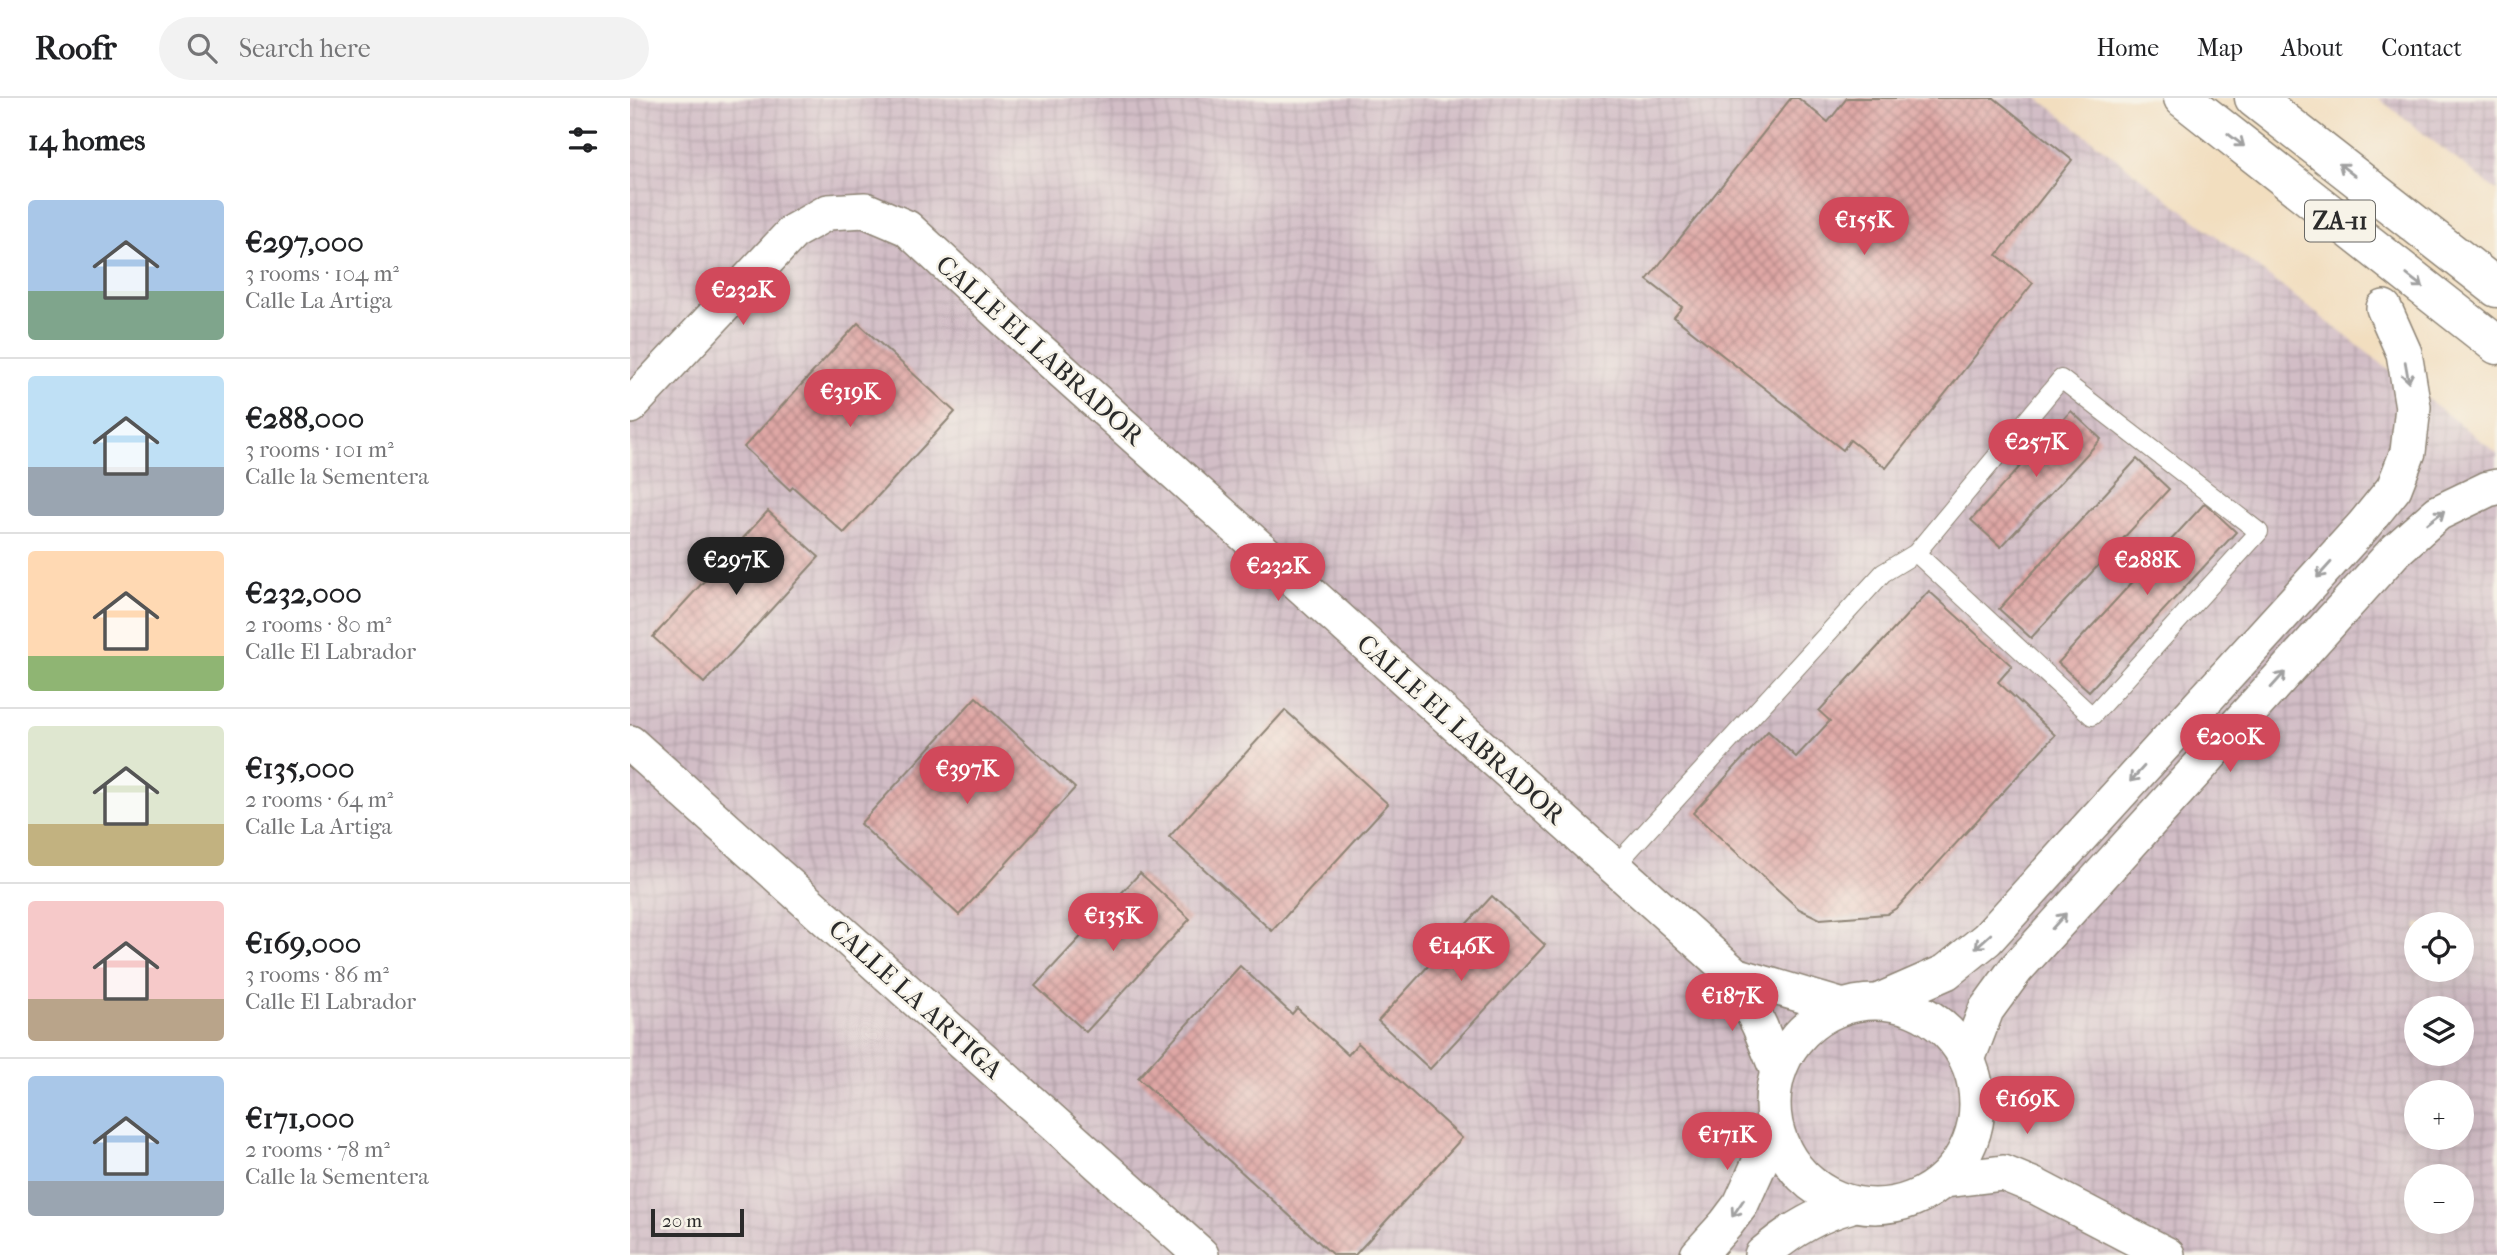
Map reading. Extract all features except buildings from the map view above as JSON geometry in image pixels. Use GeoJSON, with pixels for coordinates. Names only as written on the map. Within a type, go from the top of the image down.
{"type":"FeatureCollection","features":[{"type":"Feature","properties":{"kind":"highway","name":"ZA-11"},"geometry":{"type":"LineString","coordinates":[[2183,98],[2497,345]]}},
{"type":"Feature","properties":{"kind":"highway","name":"ZA-11"},"geometry":{"type":"LineString","coordinates":[[2254,98],[2497,288]]}},
{"type":"Feature","properties":{"kind":"street","name":"CALLE EL LABRADOR"},"geometry":{"type":"LineString","coordinates":[[630,407],[794,231],[828,212],[865,210],[907,228],[1031,343],[1735,975],[1777,1069]]}},
{"type":"Feature","properties":{"kind":"street"},"geometry":{"type":"LineString","coordinates":[[1849,1206],[1822,1193],[1800,1175],[1774,1131],[1771,1101],[1777,1069],[1801,1031],[1840,1006],[1882,1000],[1946,972],[1987,939],[2364,525],[2394,488],[2408,452],[2413,407],[2404,353],[2384,308]]}},
{"type":"Feature","properties":{"kind":"street"},"geometry":{"type":"LineString","coordinates":[[1968,1058],[1986,1010],[2016,969],[2394,552],[2438,513],[2497,487]]}},
{"type":"Feature","properties":{"kind":"street","name":"CALLE LA ARTIGA"},"geometry":{"type":"LineString","coordinates":[[630,743],[1201,1255]]}},
{"type":"Feature","properties":{"kind":"street","name":"CALLE EL LABRADOR"},"geometry":{"type":"LineString","coordinates":[[1735,975],[1840,1006]]}},
{"type":"Feature","properties":{"kind":"street"},"geometry":{"type":"LineString","coordinates":[[1762,1255],[1806,1223],[1849,1206],[1879,1207],[1914,1199],[1945,1180],[1967,1150],[1978,1116],[1977,1086],[1968,1058],[1933,1018],[1882,1000]]}},
{"type":"Feature","properties":{"kind":"street"},"geometry":{"type":"LineString","coordinates":[[1978,1116],[1997,1145],[2037,1186]]}},
{"type":"Feature","properties":{"kind":"street"},"geometry":{"type":"LineString","coordinates":[[1698,1255],[1727,1224],[1741,1203],[1774,1131]]}},
{"type":"Feature","properties":{"kind":"street"},"geometry":{"type":"LineString","coordinates":[[1945,1180],[2003,1173],[2037,1186],[2167,1255]]}},
{"type":"Feature","properties":{"kind":"lane"},"geometry":{"type":"LineString","coordinates":[[1614,867],[1883,573],[1916,553],[2061,379],[2259,532],[2092,716],[1916,553]]}},
{"type":"Feature","properties":{"kind":"shaded area"},"geometry":{"type":"Polygon","coordinates":[[[630,98],[2038,98],[2497,453],[2497,1255],[630,1255],[630,98]]]}},
{"type":"Feature","properties":{"kind":"shaded area"},"geometry":{"type":"Polygon","coordinates":[[[2378,98],[2497,98],[2497,191],[2378,98]]]}}]}
